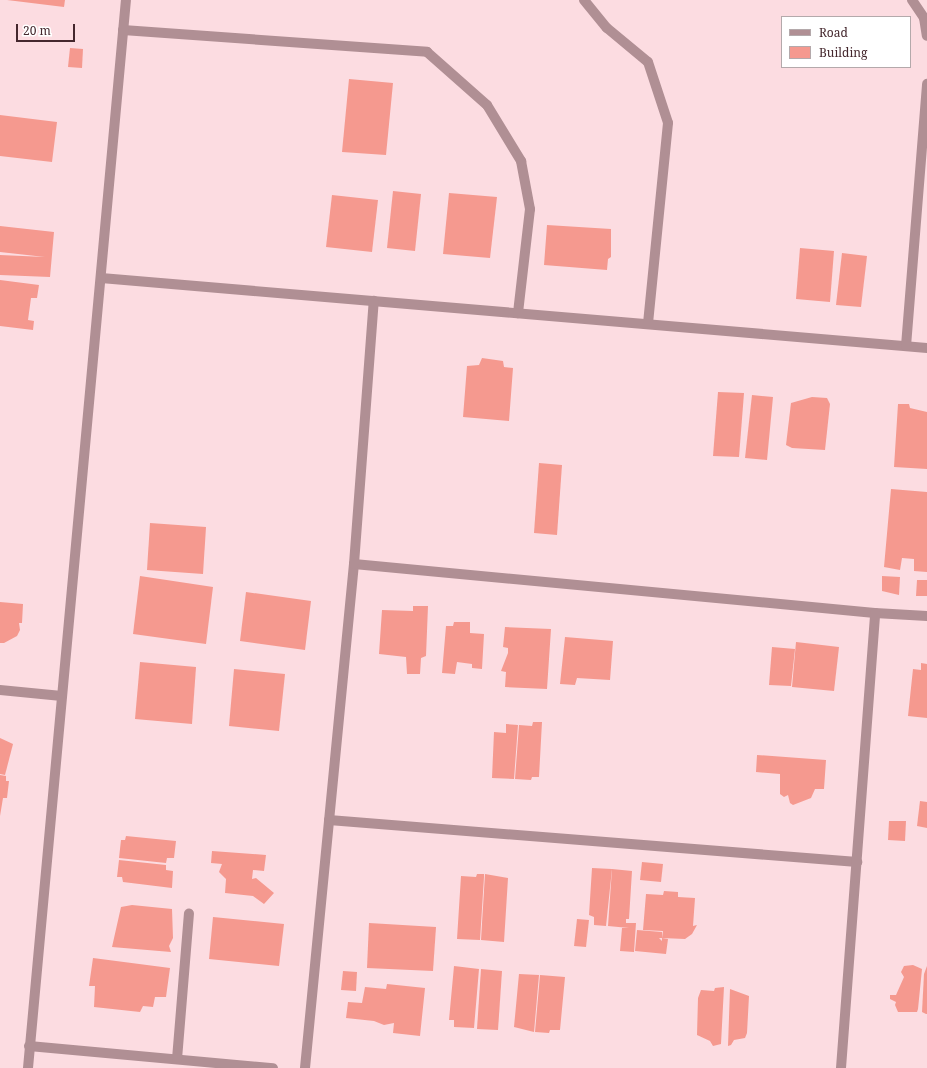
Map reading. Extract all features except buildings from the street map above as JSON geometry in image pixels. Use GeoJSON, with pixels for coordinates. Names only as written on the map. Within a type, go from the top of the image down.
{"type":"FeatureCollection","features":[{"type":"Feature","properties":{"kind":"street"},"geometry":{"type":"LineString","coordinates":[[28,1068],[126,0]]}},
{"type":"Feature","properties":{"kind":"street"},"geometry":{"type":"LineString","coordinates":[[584,0],[607,28],[648,62],[668,123],[648,324]]}},
{"type":"Feature","properties":{"kind":"street"},"geometry":{"type":"LineString","coordinates":[[912,0],[924,18],[927,36]]}},
{"type":"Feature","properties":{"kind":"street"},"geometry":{"type":"LineString","coordinates":[[124,30],[427,52],[487,105],[521,161],[530,209],[518,313]]}},
{"type":"Feature","properties":{"kind":"street"},"geometry":{"type":"LineString","coordinates":[[906,346],[927,84]]}},
{"type":"Feature","properties":{"kind":"street"},"geometry":{"type":"LineString","coordinates":[[101,278],[927,348]]}},
{"type":"Feature","properties":{"kind":"street"},"geometry":{"type":"LineString","coordinates":[[305,1068],[354,564],[374,301]]}},
{"type":"Feature","properties":{"kind":"street"},"geometry":{"type":"LineString","coordinates":[[354,564],[875,613],[927,616]]}},
{"type":"Feature","properties":{"kind":"street"},"geometry":{"type":"LineString","coordinates":[[841,1068],[875,613]]}},
{"type":"Feature","properties":{"kind":"street"},"geometry":{"type":"LineString","coordinates":[[0,690],[62,696]]}},
{"type":"Feature","properties":{"kind":"street"},"geometry":{"type":"LineString","coordinates":[[329,820],[857,862]]}},
{"type":"Feature","properties":{"kind":"street"},"geometry":{"type":"LineString","coordinates":[[177,1059],[189,913]]}},
{"type":"Feature","properties":{"kind":"street"},"geometry":{"type":"LineString","coordinates":[[29,1046],[273,1068]]}}]}
